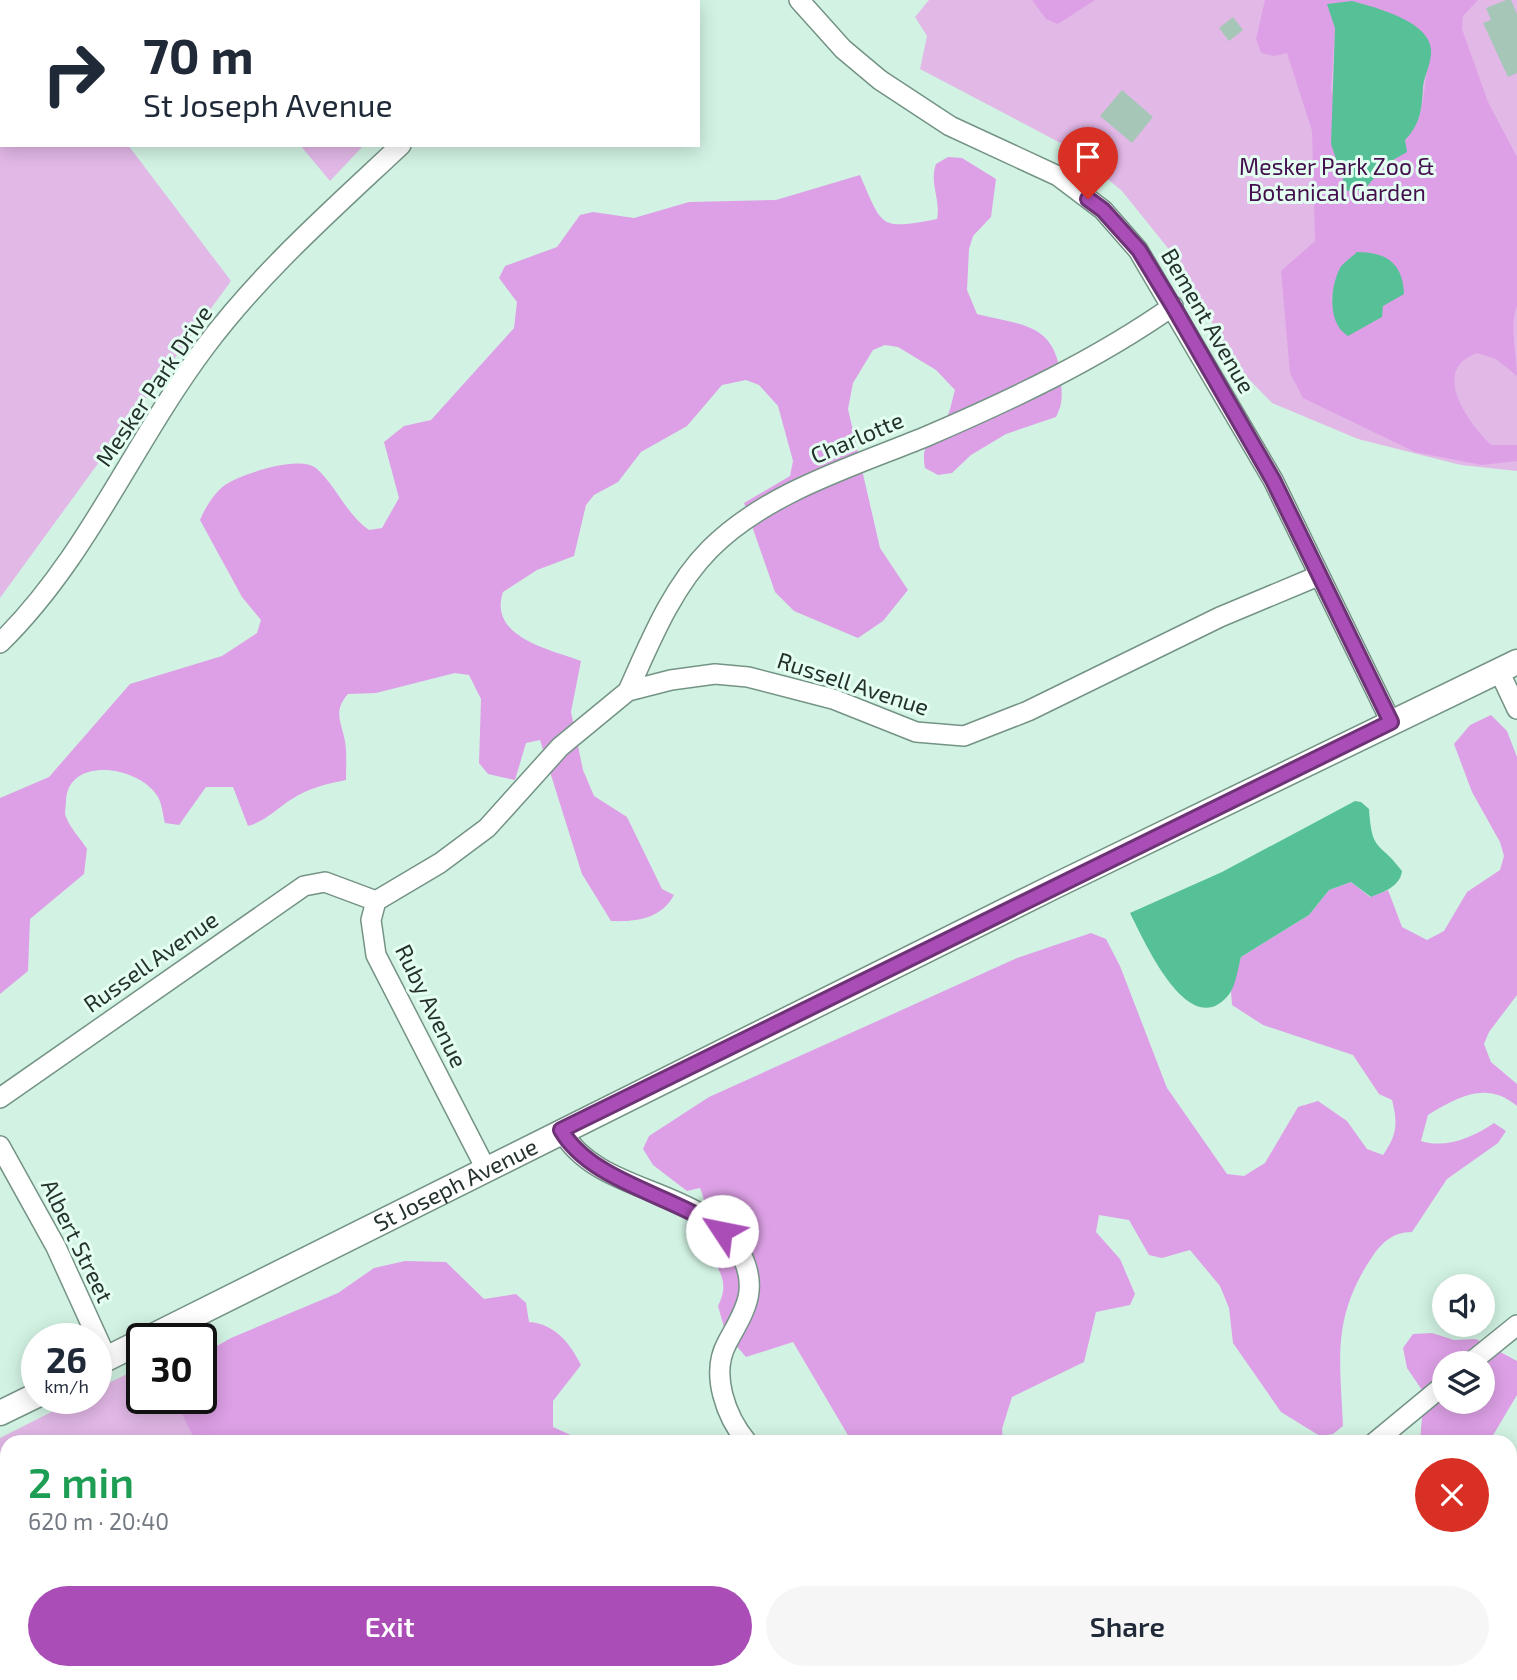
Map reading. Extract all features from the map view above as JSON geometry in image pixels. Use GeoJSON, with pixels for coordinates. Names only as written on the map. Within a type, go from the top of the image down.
{"type":"FeatureCollection","features":[{"type":"Feature","properties":{"kind":"main road","name":"St Joseph Avenue"},"geometry":{"type":"LineString","coordinates":[[178,1323],[485,1167],[1508,667]]}},
{"type":"Feature","properties":{"kind":"main road"},"geometry":{"type":"LineString","coordinates":[[0,1413],[21,1403]]}},
{"type":"Feature","properties":{"kind":"street","name":"Bement Avenue"},"geometry":{"type":"LineString","coordinates":[[799,0],[843,48],[915,104],[950,126],[1058,176],[1103,210],[1139,250],[1273,480],[1391,722]]}},
{"type":"Feature","properties":{"kind":"street","name":"Mesker Park Drive"},"geometry":{"type":"LineString","coordinates":[[0,643],[53,585],[188,371],[231,315],[257,285],[399,147]]}},
{"type":"Feature","properties":{"kind":"street","name":"Charlotte"},"geometry":{"type":"LineString","coordinates":[[628,691],[661,623],[694,567],[733,530],[834,472],[927,436],[1041,384],[1108,349],[1173,306]]}},
{"type":"Feature","properties":{"kind":"street","name":"Russell Avenue"},"geometry":{"type":"LineString","coordinates":[[0,1098],[304,886],[320,881],[335,884],[376,901],[440,863],[487,828],[560,747],[628,691],[671,680],[715,674],[748,677],[833,699],[916,732],[964,736],[1028,711],[1220,618],[1318,576]]}},
{"type":"Feature","properties":{"kind":"street"},"geometry":{"type":"LineString","coordinates":[[1508,667],[1517,709]]}},
{"type":"Feature","properties":{"kind":"street","name":"Ruby Avenue"},"geometry":{"type":"LineString","coordinates":[[376,901],[372,920],[376,955],[485,1167]]}},
{"type":"Feature","properties":{"kind":"street"},"geometry":{"type":"LineString","coordinates":[[561,1130],[581,1157],[703,1216],[722,1231],[741,1256],[746,1270],[749,1300],[720,1362],[720,1380],[733,1422],[742,1435]]}},
{"type":"Feature","properties":{"kind":"street","name":"Albert Street"},"geometry":{"type":"LineString","coordinates":[[0,1146],[56,1247],[86,1323]]}},
{"type":"Feature","properties":{"kind":"street"},"geometry":{"type":"LineString","coordinates":[[1485,1351],[1517,1325]]}},
{"type":"Feature","properties":{"kind":"street"},"geometry":{"type":"LineString","coordinates":[[1383,1435],[1432,1395]]}},
{"type":"Feature","properties":{"kind":"green space","name":"Mesker Park Zoo & Botanical Garden"},"geometry":{"type":"Polygon","coordinates":[[[929,0],[1517,0],[1517,471],[1461,465],[1358,439],[1272,403],[1241,371],[1167,247],[1122,191],[1070,148],[920,69],[927,36],[915,17],[929,0]]]}},
{"type":"Feature","properties":{"kind":"green space"},"geometry":{"type":"Polygon","coordinates":[[[1032,0],[1095,0],[1058,24],[1046,19],[1032,0]]]}},
{"type":"Feature","properties":{"kind":"green space"},"geometry":{"type":"Polygon","coordinates":[[[1265,0],[1478,0],[1463,16],[1462,29],[1488,102],[1517,157],[1517,306],[1513,331],[1517,376],[1496,359],[1477,353],[1463,361],[1456,372],[1455,384],[1464,411],[1482,436],[1491,445],[1517,445],[1517,461],[1482,465],[1415,452],[1303,398],[1290,373],[1281,271],[1315,241],[1312,131],[1287,53],[1274,56],[1261,53],[1256,39],[1265,0]],[[1335,28],[1331,91],[1377,178],[1386,164],[1406,152],[1405,140],[1418,121],[1421,110],[1431,52],[1335,28]],[[1341,266],[1331,300],[1372,323],[1381,317],[1382,306],[1386,304],[1341,266]]]}},
{"type":"Feature","properties":{"kind":"green space"},"geometry":{"type":"Polygon","coordinates":[[[0,147],[130,147],[231,281],[0,598],[0,147]]]}},
{"type":"Feature","properties":{"kind":"green space"},"geometry":{"type":"Polygon","coordinates":[[[302,147],[362,147],[330,181],[302,147]]]}},
{"type":"Feature","properties":{"kind":"green space"},"geometry":{"type":"Polygon","coordinates":[[[948,157],[962,158],[996,179],[991,217],[973,236],[969,249],[967,290],[977,314],[1023,325],[1045,337],[1058,361],[1061,404],[1056,417],[1006,434],[971,455],[952,473],[938,475],[925,468],[924,452],[948,415],[955,390],[936,370],[898,347],[885,345],[873,350],[853,383],[848,409],[880,548],[908,590],[883,621],[858,638],[794,611],[775,592],[744,503],[790,476],[793,461],[778,406],[759,385],[746,380],[722,385],[687,426],[641,452],[618,482],[594,495],[586,505],[574,556],[537,570],[503,592],[501,607],[504,620],[513,630],[538,646],[581,661],[571,712],[583,770],[594,796],[627,817],[662,889],[674,895],[669,903],[655,914],[638,920],[611,921],[582,874],[540,740],[526,743],[515,780],[488,774],[479,763],[481,699],[469,675],[455,673],[376,693],[348,694],[339,711],[346,746],[346,780],[305,792],[266,818],[248,826],[233,787],[206,787],[179,825],[165,823],[158,797],[149,786],[136,778],[106,770],[91,771],[79,777],[70,786],[65,814],[87,849],[84,874],[30,919],[28,971],[0,994],[0,798],[49,777],[130,684],[222,656],[257,633],[261,620],[242,597],[200,520],[221,488],[244,476],[271,467],[309,465],[324,476],[361,524],[369,530],[382,528],[399,498],[384,442],[404,426],[431,420],[514,328],[517,302],[499,278],[505,266],[557,247],[580,215],[593,212],[634,218],[689,202],[776,200],[860,175],[874,206],[885,221],[893,224],[918,222],[937,219],[934,171],[936,164],[948,157]]]}},
{"type":"Feature","properties":{"kind":"green space"},"geometry":{"type":"Polygon","coordinates":[[[1491,715],[1507,731],[1517,757],[1517,995],[1489,1032],[1484,1044],[1491,1062],[1517,1084],[1517,1106],[1495,1094],[1473,1094],[1428,1115],[1421,1141],[1430,1143],[1450,1143],[1478,1133],[1494,1123],[1506,1131],[1498,1143],[1447,1179],[1412,1232],[1393,1236],[1378,1248],[1358,1281],[1349,1301],[1341,1340],[1343,1426],[1333,1434],[1318,1435],[1281,1412],[1233,1343],[1229,1308],[1220,1286],[1190,1250],[1162,1258],[1149,1255],[1129,1220],[1099,1215],[1096,1232],[1120,1259],[1135,1294],[1130,1305],[1096,1312],[1084,1362],[1012,1397],[1002,1435],[848,1435],[793,1342],[746,1357],[726,1334],[718,1306],[723,1280],[711,1252],[703,1195],[700,1188],[687,1191],[653,1165],[643,1149],[649,1136],[709,1097],[1017,958],[1091,933],[1106,939],[1120,966],[1167,1088],[1227,1174],[1244,1176],[1265,1163],[1298,1107],[1318,1101],[1347,1121],[1367,1149],[1383,1155],[1395,1129],[1392,1100],[1379,1094],[1353,1055],[1263,1025],[1232,1005],[1231,992],[1241,957],[1309,915],[1329,890],[1351,882],[1370,897],[1388,890],[1402,927],[1427,940],[1444,931],[1467,892],[1500,870],[1504,856],[1500,842],[1472,792],[1454,744],[1470,725],[1491,715]]]}},
{"type":"Feature","properties":{"kind":"green space"},"geometry":{"type":"Polygon","coordinates":[[[405,1261],[446,1262],[484,1299],[516,1294],[526,1303],[529,1322],[547,1326],[561,1336],[581,1365],[553,1401],[553,1427],[571,1435],[192,1435],[182,1414],[217,1414],[217,1346],[338,1293],[374,1268],[405,1261]]]}},
{"type":"Feature","properties":{"kind":"green space"},"geometry":{"type":"Polygon","coordinates":[[[1432,1333],[1432,1337],[1454,1340],[1476,1339],[1517,1361],[1517,1395],[1493,1435],[1421,1435],[1424,1393],[1407,1368],[1403,1348],[1413,1334],[1432,1333]]]}},
{"type":"Feature","properties":{"kind":"green space"},"geometry":{"type":"Polygon","coordinates":[[[126,1375],[126,1414],[216,1414],[235,1435],[6,1435],[47,1414],[112,1414],[112,1381],[126,1375]]]}},
{"type":"Feature","properties":{"kind":"shaded area"},"geometry":{"type":"Polygon","coordinates":[[[1352,1],[1386,11],[1411,23],[1428,39],[1431,54],[1423,86],[1420,115],[1405,140],[1407,152],[1386,164],[1364,190],[1347,191],[1331,144],[1335,28],[1327,4],[1352,1]]]}},
{"type":"Feature","properties":{"kind":"shaded area"},"geometry":{"type":"Polygon","coordinates":[[[1357,252],[1376,254],[1391,261],[1400,274],[1404,294],[1383,306],[1382,317],[1348,336],[1336,323],[1332,305],[1334,285],[1340,268],[1357,252]]]}},
{"type":"Feature","properties":{"kind":"shaded area"},"geometry":{"type":"Polygon","coordinates":[[[1355,801],[1361,802],[1369,809],[1375,840],[1402,871],[1398,881],[1371,897],[1351,882],[1329,890],[1309,915],[1241,957],[1230,993],[1215,1006],[1199,1007],[1184,998],[1157,964],[1130,913],[1222,872],[1355,801]]]}},
{"type":"Feature","properties":{"kind":"building"},"geometry":{"type":"Polygon","coordinates":[[[1511,0],[1517,14],[1517,73],[1508,77],[1483,23],[1491,20],[1486,8],[1511,0]]]}},
{"type":"Feature","properties":{"kind":"building"},"geometry":{"type":"Polygon","coordinates":[[[1233,17],[1243,30],[1229,41],[1219,28],[1233,17]]]}},
{"type":"Feature","properties":{"kind":"building"},"geometry":{"type":"Polygon","coordinates":[[[1122,90],[1153,117],[1132,143],[1100,116],[1122,90]]]}},
{"type":"Feature","properties":{"kind":"route"},"geometry":{"type":"LineString","coordinates":[[722,1231],[703,1216],[612,1175],[581,1157],[561,1130],[1391,722],[1273,480],[1173,306],[1139,250],[1103,210],[1088,199]]}}]}
